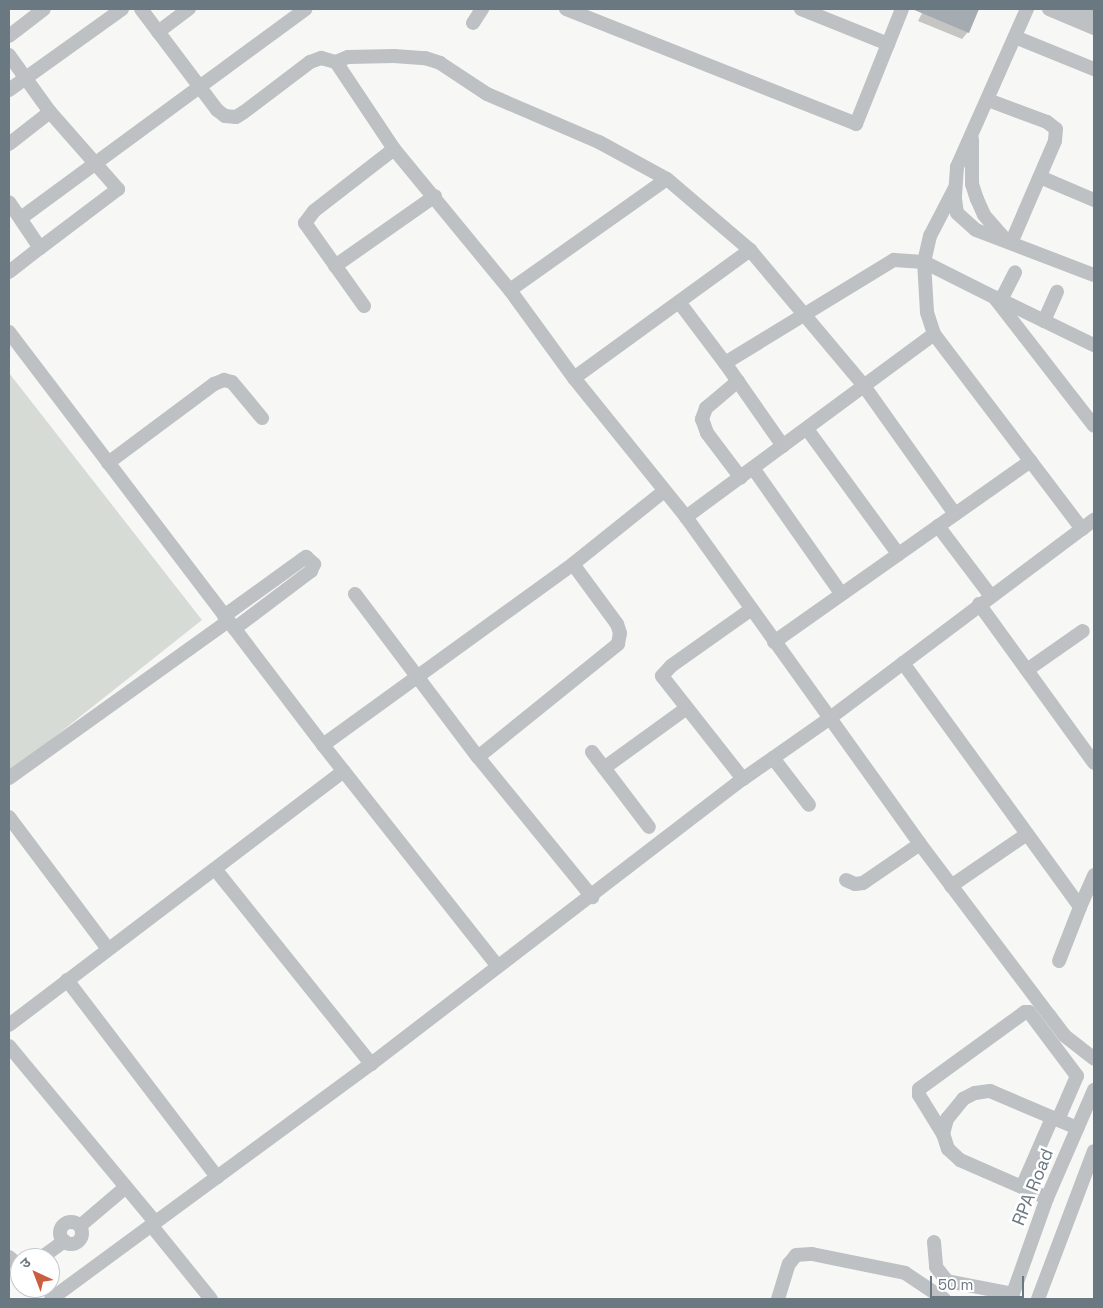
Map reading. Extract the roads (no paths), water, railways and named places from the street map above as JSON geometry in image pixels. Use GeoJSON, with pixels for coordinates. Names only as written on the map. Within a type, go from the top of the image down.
{"type":"FeatureCollection","features":[{"type":"Feature","properties":{"kind":"street"},"geometry":{"type":"LineString","coordinates":[[9,36],[44,9]]}},
{"type":"Feature","properties":{"kind":"street"},"geometry":{"type":"LineString","coordinates":[[9,90],[122,9]]}},
{"type":"Feature","properties":{"kind":"street"},"geometry":{"type":"LineString","coordinates":[[140,9],[217,110],[225,116],[236,117],[310,62],[321,58],[336,62],[394,149],[435,196],[510,290],[574,378],[686,517],[750,610],[920,844],[1065,1036],[1094,1059]]}},
{"type":"Feature","properties":{"kind":"street"},"geometry":{"type":"LineString","coordinates":[[158,32],[190,9]]}},
{"type":"Feature","properties":{"kind":"street"},"geometry":{"type":"LineString","coordinates":[[21,218],[306,9]]}},
{"type":"Feature","properties":{"kind":"street"},"geometry":{"type":"LineString","coordinates":[[473,24],[482,9]]}},
{"type":"Feature","properties":{"kind":"street"},"geometry":{"type":"LineString","coordinates":[[566,9],[856,124],[902,9]]}},
{"type":"Feature","properties":{"kind":"street"},"geometry":{"type":"LineString","coordinates":[[801,9],[888,44]]}},
{"type":"Feature","properties":{"kind":"street"},"geometry":{"type":"LineString","coordinates":[[1027,9],[972,138],[957,167],[955,187],[958,213],[965,222],[1009,243],[1094,275]]}},
{"type":"Feature","properties":{"kind":"street"},"geometry":{"type":"LineString","coordinates":[[1049,9],[1094,28]]}},
{"type":"Feature","properties":{"kind":"street"},"geometry":{"type":"LineString","coordinates":[[1076,9],[1094,16]]}},
{"type":"Feature","properties":{"kind":"street"},"geometry":{"type":"LineString","coordinates":[[1015,37],[1094,69]]}},
{"type":"Feature","properties":{"kind":"street"},"geometry":{"type":"LineString","coordinates":[[9,55],[50,112],[96,162],[118,190],[9,272]]}},
{"type":"Feature","properties":{"kind":"street"},"geometry":{"type":"LineString","coordinates":[[336,62],[348,56],[394,56],[425,58],[440,63],[487,94],[599,142],[667,179],[750,250],[864,386],[954,514]]}},
{"type":"Feature","properties":{"kind":"street"},"geometry":{"type":"LineString","coordinates":[[988,100],[1047,122],[1056,129],[1055,141],[1009,243]]}},
{"type":"Feature","properties":{"kind":"street"},"geometry":{"type":"LineString","coordinates":[[9,144],[50,112]]}},
{"type":"Feature","properties":{"kind":"street"},"geometry":{"type":"LineString","coordinates":[[972,138],[972,184],[977,199],[984,215],[1009,243]]}},
{"type":"Feature","properties":{"kind":"street"},"geometry":{"type":"LineString","coordinates":[[364,306],[308,230],[305,223],[308,218],[394,149]]}},
{"type":"Feature","properties":{"kind":"street"},"geometry":{"type":"LineString","coordinates":[[1040,177],[1094,200]]}},
{"type":"Feature","properties":{"kind":"street"},"geometry":{"type":"LineString","coordinates":[[510,290],[667,179]]}},
{"type":"Feature","properties":{"kind":"street"},"geometry":{"type":"LineString","coordinates":[[955,187],[930,236],[924,262],[928,312],[934,334],[1082,529]]}},
{"type":"Feature","properties":{"kind":"street"},"geometry":{"type":"LineString","coordinates":[[335,266],[435,196]]}},
{"type":"Feature","properties":{"kind":"street"},"geometry":{"type":"LineString","coordinates":[[9,202],[40,248]]}},
{"type":"Feature","properties":{"kind":"street"},"geometry":{"type":"LineString","coordinates":[[574,378],[750,250]]}},
{"type":"Feature","properties":{"kind":"street"},"geometry":{"type":"LineString","coordinates":[[725,363],[894,260],[924,262],[1094,345]]}},
{"type":"Feature","properties":{"kind":"street"},"geometry":{"type":"LineString","coordinates":[[997,298],[1015,272]]}},
{"type":"Feature","properties":{"kind":"street"},"geometry":{"type":"LineString","coordinates":[[1044,321],[1057,292]]}},
{"type":"Feature","properties":{"kind":"street"},"geometry":{"type":"LineString","coordinates":[[997,298],[1094,426]]}},
{"type":"Feature","properties":{"kind":"street"},"geometry":{"type":"LineString","coordinates":[[679,302],[725,363],[783,446]]}},
{"type":"Feature","properties":{"kind":"street"},"geometry":{"type":"LineString","coordinates":[[9,332],[323,745],[497,965]]}},
{"type":"Feature","properties":{"kind":"street"},"geometry":{"type":"LineString","coordinates":[[686,517],[934,334]]}},
{"type":"Feature","properties":{"kind":"street"},"geometry":{"type":"LineString","coordinates":[[108,463],[214,384],[224,380],[232,382],[262,418]]}},
{"type":"Feature","properties":{"kind":"street"},"geometry":{"type":"LineString","coordinates":[[738,381],[706,408],[702,419],[707,433],[741,478]]}},
{"type":"Feature","properties":{"kind":"street"},"geometry":{"type":"LineString","coordinates":[[807,429],[898,554]]}},
{"type":"Feature","properties":{"kind":"street"},"geometry":{"type":"LineString","coordinates":[[774,642],[1031,461]]}},
{"type":"Feature","properties":{"kind":"street"},"geometry":{"type":"LineString","coordinates":[[753,468],[841,593]]}},
{"type":"Feature","properties":{"kind":"street"},"geometry":{"type":"LineString","coordinates":[[323,745],[417,675],[573,564],[664,492]]}},
{"type":"Feature","properties":{"kind":"street"},"geometry":{"type":"LineString","coordinates":[[51,1299],[371,1064],[497,965],[592,897],[743,779],[830,718],[1094,520]]}},
{"type":"Feature","properties":{"kind":"street"},"geometry":{"type":"LineString","coordinates":[[938,526],[1027,670],[1093,759]]}},
{"type":"Feature","properties":{"kind":"street"},"geometry":{"type":"LineString","coordinates":[[9,778],[229,622],[310,571],[314,564],[306,557],[303,559],[229,622]]}},
{"type":"Feature","properties":{"kind":"street"},"geometry":{"type":"LineString","coordinates":[[478,757],[618,644],[620,633],[617,624],[573,564]]}},
{"type":"Feature","properties":{"kind":"street"},"geometry":{"type":"LineString","coordinates":[[355,594],[478,757],[592,897]]}},
{"type":"Feature","properties":{"kind":"street"},"geometry":{"type":"LineString","coordinates":[[743,779],[662,676],[671,666],[750,610]]}},
{"type":"Feature","properties":{"kind":"street"},"geometry":{"type":"LineString","coordinates":[[1027,670],[1083,631]]}},
{"type":"Feature","properties":{"kind":"street"},"geometry":{"type":"LineString","coordinates":[[903,664],[1080,908]]}},
{"type":"Feature","properties":{"kind":"street"},"geometry":{"type":"LineString","coordinates":[[604,768],[686,708]]}},
{"type":"Feature","properties":{"kind":"street"},"geometry":{"type":"LineString","coordinates":[[592,752],[649,827]]}},
{"type":"Feature","properties":{"kind":"street"},"geometry":{"type":"LineString","coordinates":[[773,758],[809,805]]}},
{"type":"Feature","properties":{"kind":"street"},"geometry":{"type":"LineString","coordinates":[[9,1025],[344,771]]}},
{"type":"Feature","properties":{"kind":"street"},"geometry":{"type":"LineString","coordinates":[[9,817],[108,949]]}},
{"type":"Feature","properties":{"kind":"street"},"geometry":{"type":"LineString","coordinates":[[951,886],[1027,834]]}},
{"type":"Feature","properties":{"kind":"street"},"geometry":{"type":"LineString","coordinates":[[846,880],[855,884],[863,883],[920,844]]}},
{"type":"Feature","properties":{"kind":"street"},"geometry":{"type":"LineString","coordinates":[[215,869],[371,1064]]}},
{"type":"Feature","properties":{"kind":"street"},"geometry":{"type":"LineString","coordinates":[[1059,961],[1094,875]]}},
{"type":"Feature","properties":{"kind":"street"},"geometry":{"type":"LineString","coordinates":[[67,980],[217,1176]]}},
{"type":"Feature","properties":{"kind":"street"},"geometry":{"type":"LineString","coordinates":[[1022,1187],[1077,1076],[1035,1020],[1024,1012],[919,1089],[919,1095],[943,1134],[948,1149],[960,1160],[1047,1198]]}},
{"type":"Feature","properties":{"kind":"street"},"geometry":{"type":"LineString","coordinates":[[9,1046],[126,1187],[211,1299]]}},
{"type":"Feature","properties":{"kind":"street","name":"RPA Road"},"geometry":{"type":"LineString","coordinates":[[1012,1297],[1047,1198],[1094,1090]]}},
{"type":"Feature","properties":{"kind":"street"},"geometry":{"type":"LineString","coordinates":[[943,1134],[953,1108],[975,1093],[990,1091],[1077,1128]]}},
{"type":"Feature","properties":{"kind":"street"},"geometry":{"type":"LineString","coordinates":[[1038,1299],[1094,1151]]}},
{"type":"Feature","properties":{"kind":"street"},"geometry":{"type":"LineString","coordinates":[[55,1248],[64,1241],[60,1231],[64,1225],[70,1222],[80,1226],[126,1187]]}},
{"type":"Feature","properties":{"kind":"street"},"geometry":{"type":"LineString","coordinates":[[934,1242],[936,1267],[947,1281],[1012,1297]]}},
{"type":"Feature","properties":{"kind":"street"},"geometry":{"type":"LineString","coordinates":[[778,1299],[789,1264],[796,1255],[812,1254],[905,1273],[944,1299]]}}]}
